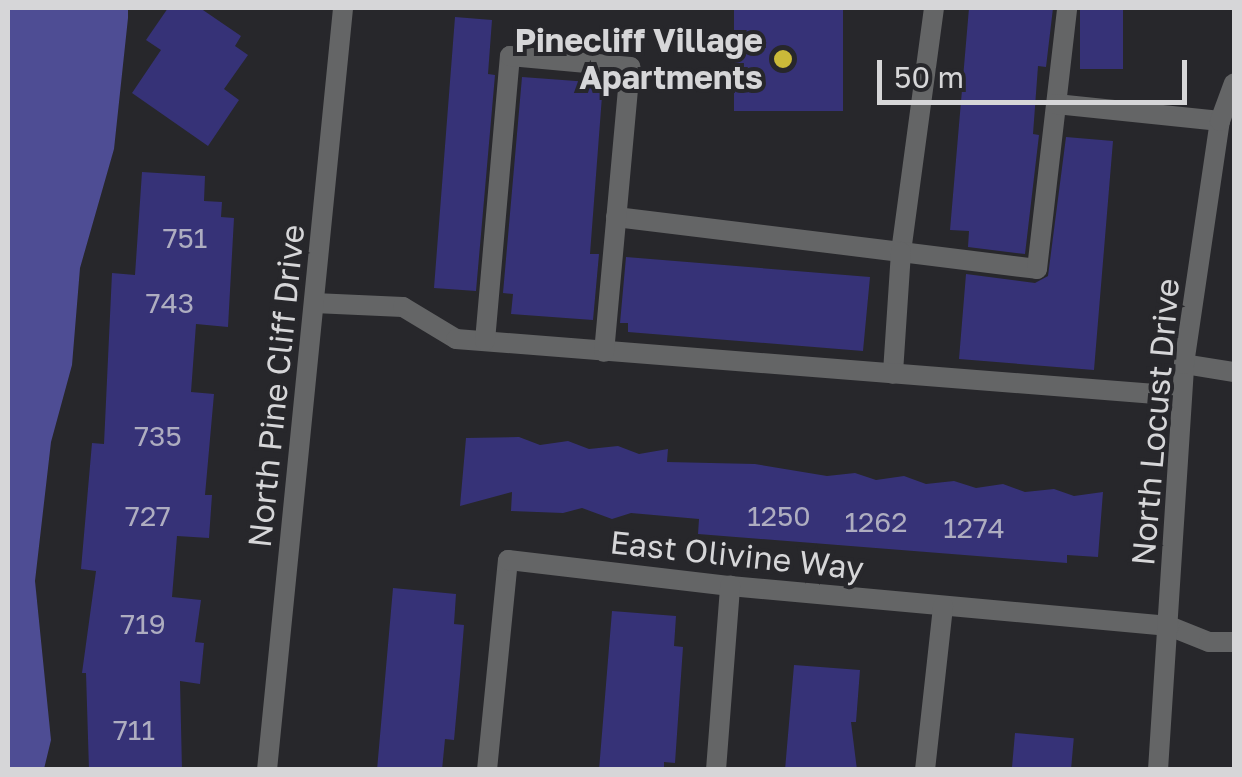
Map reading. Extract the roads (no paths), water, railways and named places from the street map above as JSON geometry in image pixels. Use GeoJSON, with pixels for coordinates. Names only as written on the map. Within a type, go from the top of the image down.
{"type":"FeatureCollection","features":[{"type":"Feature","properties":{"kind":"street","name":"North Pine Cliff Drive"},"geometry":{"type":"LineString","coordinates":[[268,770],[343,8]]}},
{"type":"Feature","properties":{"kind":"street"},"geometry":{"type":"LineString","coordinates":[[893,374],[901,252],[934,8]]}},
{"type":"Feature","properties":{"kind":"street"},"geometry":{"type":"LineString","coordinates":[[616,217],[1036,269],[1067,8]]}},
{"type":"Feature","properties":{"kind":"street"},"geometry":{"type":"LineString","coordinates":[[485,342],[510,56],[630,67],[604,352]]}},
{"type":"Feature","properties":{"kind":"street","name":"North Locust Drive"},"geometry":{"type":"LineString","coordinates":[[1158,770],[1184,364],[1220,121],[1234,83]]}},
{"type":"Feature","properties":{"kind":"street"},"geometry":{"type":"LineString","coordinates":[[1056,104],[1220,121]]}},
{"type":"Feature","properties":{"kind":"street"},"geometry":{"type":"LineString","coordinates":[[314,303],[403,307],[456,340],[1181,396]]}},
{"type":"Feature","properties":{"kind":"street"},"geometry":{"type":"LineString","coordinates":[[1184,364],[1234,372]]}},
{"type":"Feature","properties":{"kind":"street","name":"East Olivine Way"},"geometry":{"type":"LineString","coordinates":[[488,770],[508,560],[730,586],[1169,626],[1209,642],[1234,642]]}},
{"type":"Feature","properties":{"kind":"street"},"geometry":{"type":"LineString","coordinates":[[716,770],[730,586]]}},
{"type":"Feature","properties":{"kind":"street"},"geometry":{"type":"LineString","coordinates":[[925,770],[943,606]]}},
{"type":"Feature","properties":{"kind":"place","name":"Pinecliff Village Apartments"},"geometry":{"type":"Point","coordinates":[783,59]}}]}
